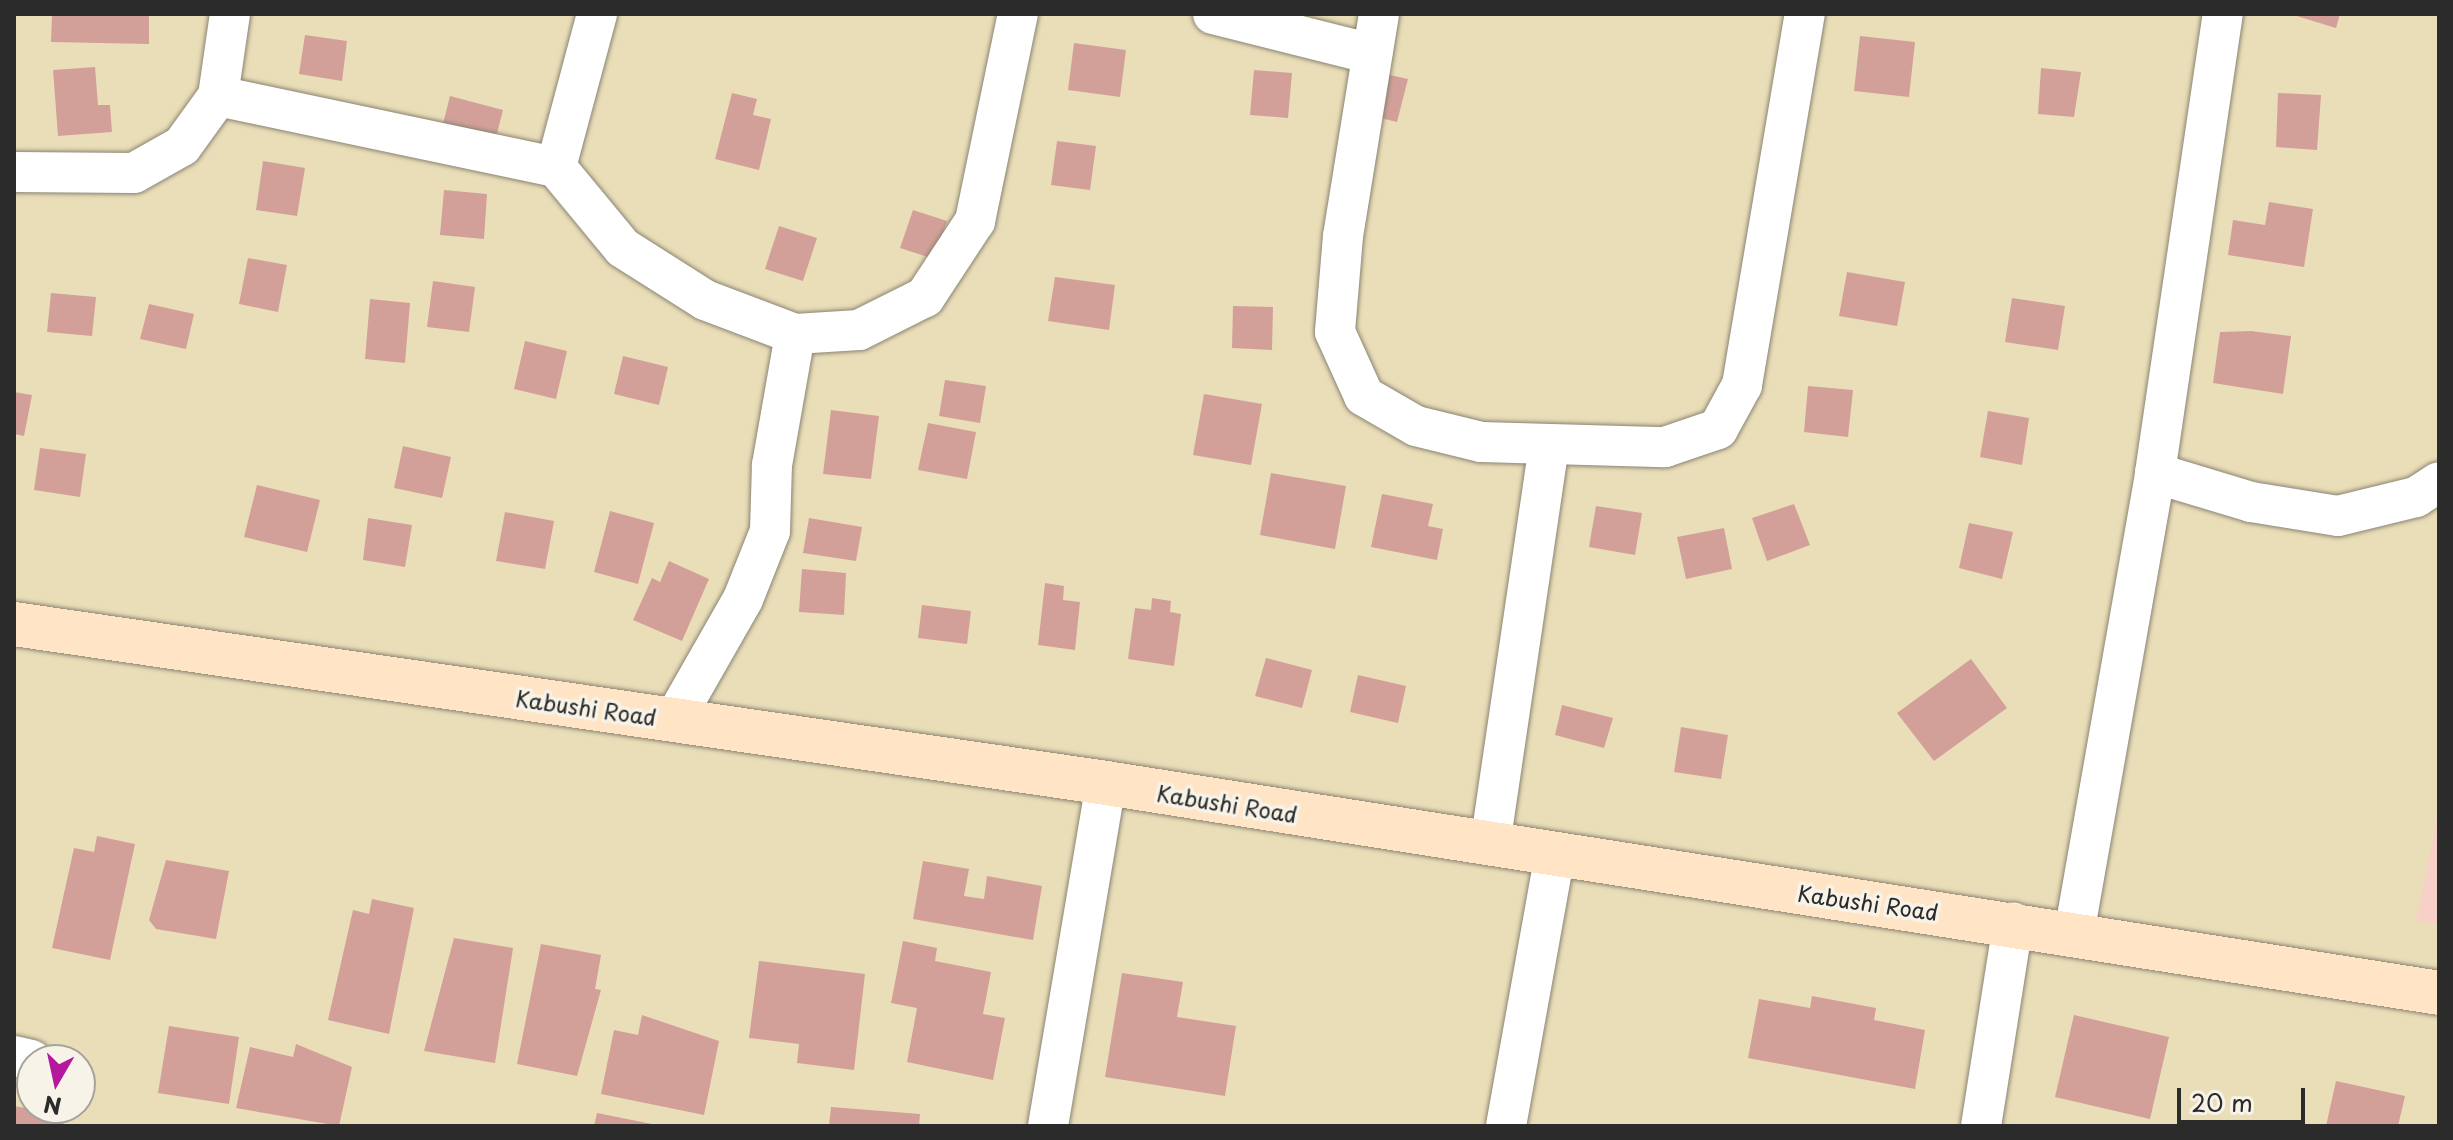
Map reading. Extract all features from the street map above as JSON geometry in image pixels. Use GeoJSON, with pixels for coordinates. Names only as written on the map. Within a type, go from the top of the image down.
{"type":"FeatureCollection","features":[{"type":"Feature","properties":{"kind":"main road","name":"Kabushi Road"},"geometry":{"type":"LineString","coordinates":[[14,624],[1106,783],[1490,845],[2013,923],[2439,993]]}},
{"type":"Feature","properties":{"kind":"street"},"geometry":{"type":"LineString","coordinates":[[14,172],[134,173],[182,146],[218,96],[230,14]]}},
{"type":"Feature","properties":{"kind":"street"},"geometry":{"type":"LineString","coordinates":[[556,167],[597,14]]}},
{"type":"Feature","properties":{"kind":"street"},"geometry":{"type":"LineString","coordinates":[[218,96],[556,167],[623,248],[705,300],[795,334],[859,330],[925,297],[975,221],[1018,14]]}},
{"type":"Feature","properties":{"kind":"street"},"geometry":{"type":"LineString","coordinates":[[1213,14],[1372,54]]}},
{"type":"Feature","properties":{"kind":"street"},"geometry":{"type":"LineString","coordinates":[[1379,14],[1335,332],[1364,396],[1416,426],[1481,442],[1665,447],[1718,429],[1742,385],[1805,14]]}},
{"type":"Feature","properties":{"kind":"street"},"geometry":{"type":"LineString","coordinates":[[2074,934],[2155,473],[2223,14]]}},
{"type":"Feature","properties":{"kind":"street"},"geometry":{"type":"LineString","coordinates":[[674,720],[743,599],[770,531],[772,465],[795,334]]}},
{"type":"Feature","properties":{"kind":"street"},"geometry":{"type":"LineString","coordinates":[[1490,845],[1549,445]]}},
{"type":"Feature","properties":{"kind":"street"},"geometry":{"type":"LineString","coordinates":[[2155,473],[2251,502],[2338,516],[2416,497],[2439,482]]}},
{"type":"Feature","properties":{"kind":"street"},"geometry":{"type":"LineString","coordinates":[[1048,1126],[1106,783]]}},
{"type":"Feature","properties":{"kind":"street"},"geometry":{"type":"LineString","coordinates":[[1506,1126],[1555,855]]}},
{"type":"Feature","properties":{"kind":"street"},"geometry":{"type":"LineString","coordinates":[[1981,1126],[2013,923]]}},
{"type":"Feature","properties":{"kind":"shaded area"},"geometry":{"type":"Polygon","coordinates":[[[2439,808],[2439,925],[2416,921],[2439,808]]]}},
{"type":"Feature","properties":{"kind":"building"},"geometry":{"type":"Polygon","coordinates":[[[52,14],[149,14],[149,44],[51,42],[52,14]]]}},
{"type":"Feature","properties":{"kind":"building"},"geometry":{"type":"Polygon","coordinates":[[[2290,14],[2340,14],[2336,28],[2290,14]]]}},
{"type":"Feature","properties":{"kind":"building"},"geometry":{"type":"Polygon","coordinates":[[[305,35],[347,41],[342,81],[299,74],[305,35]]]}},
{"type":"Feature","properties":{"kind":"building"},"geometry":{"type":"Polygon","coordinates":[[[1860,36],[1915,42],[1909,97],[1854,91],[1860,36]]]}},
{"type":"Feature","properties":{"kind":"building"},"geometry":{"type":"Polygon","coordinates":[[[1074,43],[1126,50],[1120,97],[1068,90],[1074,43]]]}},
{"type":"Feature","properties":{"kind":"building"},"geometry":{"type":"Polygon","coordinates":[[[95,67],[98,105],[110,105],[112,132],[58,136],[53,70],[95,67]]]}},
{"type":"Feature","properties":{"kind":"building"},"geometry":{"type":"Polygon","coordinates":[[[2041,68],[2081,72],[2074,117],[2038,114],[2041,68]]]}},
{"type":"Feature","properties":{"kind":"building"},"geometry":{"type":"Polygon","coordinates":[[[1254,70],[1292,73],[1288,118],[1250,115],[1254,70]]]}},
{"type":"Feature","properties":{"kind":"building"},"geometry":{"type":"Polygon","coordinates":[[[1385,74],[1408,79],[1397,122],[1376,117],[1385,74]]]}},
{"type":"Feature","properties":{"kind":"building"},"geometry":{"type":"Polygon","coordinates":[[[732,93],[757,99],[753,115],[771,119],[759,170],[715,159],[732,93]]]}},
{"type":"Feature","properties":{"kind":"building"},"geometry":{"type":"Polygon","coordinates":[[[2278,93],[2321,95],[2317,150],[2276,147],[2278,93]]]}},
{"type":"Feature","properties":{"kind":"building"},"geometry":{"type":"Polygon","coordinates":[[[450,96],[503,110],[494,145],[441,132],[450,96]]]}},
{"type":"Feature","properties":{"kind":"building"},"geometry":{"type":"Polygon","coordinates":[[[1057,141],[1096,146],[1090,190],[1051,185],[1057,141]]]}},
{"type":"Feature","properties":{"kind":"building"},"geometry":{"type":"Polygon","coordinates":[[[263,161],[305,168],[297,216],[256,210],[263,161]]]}},
{"type":"Feature","properties":{"kind":"building"},"geometry":{"type":"Polygon","coordinates":[[[444,190],[487,194],[484,239],[440,235],[444,190]]]}},
{"type":"Feature","properties":{"kind":"building"},"geometry":{"type":"Polygon","coordinates":[[[2269,202],[2313,209],[2304,267],[2228,255],[2233,220],[2265,225],[2269,202]]]}},
{"type":"Feature","properties":{"kind":"building"},"geometry":{"type":"Polygon","coordinates":[[[913,210],[947,221],[934,259],[900,248],[913,210]]]}},
{"type":"Feature","properties":{"kind":"building"},"geometry":{"type":"Polygon","coordinates":[[[779,226],[817,238],[803,281],[765,269],[779,226]]]}},
{"type":"Feature","properties":{"kind":"building"},"geometry":{"type":"Polygon","coordinates":[[[248,258],[287,265],[278,312],[239,304],[248,258]]]}},
{"type":"Feature","properties":{"kind":"building"},"geometry":{"type":"Polygon","coordinates":[[[1847,272],[1905,282],[1897,326],[1839,316],[1847,272]]]}},
{"type":"Feature","properties":{"kind":"building"},"geometry":{"type":"Polygon","coordinates":[[[1055,277],[1115,285],[1109,330],[1048,321],[1055,277]]]}},
{"type":"Feature","properties":{"kind":"building"},"geometry":{"type":"Polygon","coordinates":[[[433,281],[475,287],[469,332],[427,327],[433,281]]]}},
{"type":"Feature","properties":{"kind":"building"},"geometry":{"type":"Polygon","coordinates":[[[51,293],[96,297],[92,336],[47,332],[51,293]]]}},
{"type":"Feature","properties":{"kind":"building"},"geometry":{"type":"Polygon","coordinates":[[[2012,298],[2065,306],[2058,350],[2005,342],[2012,298]]]}},
{"type":"Feature","properties":{"kind":"building"},"geometry":{"type":"Polygon","coordinates":[[[370,299],[410,303],[405,363],[365,359],[370,299]]]}},
{"type":"Feature","properties":{"kind":"building"},"geometry":{"type":"Polygon","coordinates":[[[149,304],[194,314],[186,349],[140,339],[149,304]]]}},
{"type":"Feature","properties":{"kind":"building"},"geometry":{"type":"Polygon","coordinates":[[[1233,306],[1273,307],[1272,350],[1232,348],[1233,306]]]}},
{"type":"Feature","properties":{"kind":"building"},"geometry":{"type":"Polygon","coordinates":[[[2251,331],[2291,336],[2283,394],[2213,383],[2220,332],[2251,331]]]}},
{"type":"Feature","properties":{"kind":"building"},"geometry":{"type":"Polygon","coordinates":[[[525,341],[567,351],[556,399],[514,389],[525,341]]]}},
{"type":"Feature","properties":{"kind":"building"},"geometry":{"type":"Polygon","coordinates":[[[623,356],[668,367],[659,405],[614,394],[623,356]]]}},
{"type":"Feature","properties":{"kind":"building"},"geometry":{"type":"Polygon","coordinates":[[[945,380],[986,386],[980,423],[939,416],[945,380]]]}},
{"type":"Feature","properties":{"kind":"building"},"geometry":{"type":"Polygon","coordinates":[[[1808,386],[1853,390],[1848,437],[1804,432],[1808,386]]]}},
{"type":"Feature","properties":{"kind":"building"},"geometry":{"type":"Polygon","coordinates":[[[14,392],[32,395],[24,436],[14,434],[14,392]]]}},
{"type":"Feature","properties":{"kind":"building"},"geometry":{"type":"Polygon","coordinates":[[[1204,394],[1262,404],[1251,465],[1193,455],[1204,394]]]}},
{"type":"Feature","properties":{"kind":"building"},"geometry":{"type":"Polygon","coordinates":[[[831,410],[879,416],[871,479],[823,474],[831,410]]]}},
{"type":"Feature","properties":{"kind":"building"},"geometry":{"type":"Polygon","coordinates":[[[1988,411],[2029,418],[2022,465],[1980,457],[1988,411]]]}},
{"type":"Feature","properties":{"kind":"building"},"geometry":{"type":"Polygon","coordinates":[[[928,423],[976,432],[967,479],[918,470],[928,423]]]}},
{"type":"Feature","properties":{"kind":"building"},"geometry":{"type":"Polygon","coordinates":[[[403,446],[451,457],[442,498],[394,488],[403,446]]]}},
{"type":"Feature","properties":{"kind":"building"},"geometry":{"type":"Polygon","coordinates":[[[40,448],[86,454],[80,497],[34,490],[40,448]]]}},
{"type":"Feature","properties":{"kind":"building"},"geometry":{"type":"Polygon","coordinates":[[[1271,473],[1346,486],[1335,549],[1260,535],[1271,473]]]}},
{"type":"Feature","properties":{"kind":"building"},"geometry":{"type":"Polygon","coordinates":[[[257,485],[320,500],[307,552],[244,537],[257,485]]]}},
{"type":"Feature","properties":{"kind":"building"},"geometry":{"type":"Polygon","coordinates":[[[1382,494],[1433,504],[1428,526],[1443,529],[1437,560],[1371,547],[1382,494]]]}},
{"type":"Feature","properties":{"kind":"building"},"geometry":{"type":"Polygon","coordinates":[[[1794,504],[1810,545],[1767,561],[1752,518],[1794,504]]]}},
{"type":"Feature","properties":{"kind":"building"},"geometry":{"type":"Polygon","coordinates":[[[1596,506],[1642,513],[1635,555],[1589,547],[1596,506]]]}},
{"type":"Feature","properties":{"kind":"building"},"geometry":{"type":"Polygon","coordinates":[[[610,511],[654,523],[638,584],[594,572],[610,511]]]}},
{"type":"Feature","properties":{"kind":"building"},"geometry":{"type":"Polygon","coordinates":[[[505,512],[554,521],[545,569],[496,561],[505,512]]]}},
{"type":"Feature","properties":{"kind":"building"},"geometry":{"type":"Polygon","coordinates":[[[368,518],[412,525],[405,567],[363,560],[368,518]]]}},
{"type":"Feature","properties":{"kind":"building"},"geometry":{"type":"Polygon","coordinates":[[[809,518],[862,527],[856,561],[803,553],[809,518]]]}},
{"type":"Feature","properties":{"kind":"building"},"geometry":{"type":"Polygon","coordinates":[[[1969,523],[2013,532],[2002,579],[1959,568],[1969,523]]]}},
{"type":"Feature","properties":{"kind":"building"},"geometry":{"type":"Polygon","coordinates":[[[1724,528],[1732,569],[1686,579],[1677,537],[1724,528]]]}},
{"type":"Feature","properties":{"kind":"building"},"geometry":{"type":"Polygon","coordinates":[[[669,561],[709,579],[682,641],[633,620],[652,578],[660,582],[669,561]]]}},
{"type":"Feature","properties":{"kind":"building"},"geometry":{"type":"Polygon","coordinates":[[[802,569],[846,573],[844,615],[799,612],[802,569]]]}},
{"type":"Feature","properties":{"kind":"building"},"geometry":{"type":"Polygon","coordinates":[[[1045,583],[1064,586],[1063,600],[1080,602],[1075,650],[1038,645],[1045,583]]]}},
{"type":"Feature","properties":{"kind":"building"},"geometry":{"type":"Polygon","coordinates":[[[1152,598],[1171,601],[1170,612],[1181,614],[1174,666],[1128,659],[1135,608],[1151,610],[1152,598]]]}},
{"type":"Feature","properties":{"kind":"building"},"geometry":{"type":"Polygon","coordinates":[[[922,605],[971,611],[967,644],[918,638],[922,605]]]}},
{"type":"Feature","properties":{"kind":"building"},"geometry":{"type":"Polygon","coordinates":[[[1266,658],[1312,670],[1302,708],[1255,696],[1266,658]]]}},
{"type":"Feature","properties":{"kind":"building"},"geometry":{"type":"Polygon","coordinates":[[[1971,659],[2007,708],[1934,761],[1897,713],[1971,659]]]}},
{"type":"Feature","properties":{"kind":"building"},"geometry":{"type":"Polygon","coordinates":[[[1358,675],[1406,686],[1398,723],[1350,712],[1358,675]]]}},
{"type":"Feature","properties":{"kind":"building"},"geometry":{"type":"Polygon","coordinates":[[[1562,705],[1613,718],[1604,748],[1555,735],[1562,705]]]}},
{"type":"Feature","properties":{"kind":"building"},"geometry":{"type":"Polygon","coordinates":[[[1681,727],[1728,735],[1721,779],[1674,772],[1681,727]]]}},
{"type":"Feature","properties":{"kind":"building"},"geometry":{"type":"Polygon","coordinates":[[[97,836],[135,844],[110,960],[52,948],[74,848],[94,852],[97,836]]]}},
{"type":"Feature","properties":{"kind":"building"},"geometry":{"type":"Polygon","coordinates":[[[166,860],[229,871],[216,939],[156,929],[149,920],[166,860]]]}},
{"type":"Feature","properties":{"kind":"building"},"geometry":{"type":"Polygon","coordinates":[[[923,861],[969,869],[964,896],[984,899],[987,876],[1042,886],[1033,940],[913,919],[923,861]]]}},
{"type":"Feature","properties":{"kind":"building"},"geometry":{"type":"Polygon","coordinates":[[[372,899],[414,908],[389,1034],[328,1020],[353,910],[369,914],[372,899]]]}},
{"type":"Feature","properties":{"kind":"building"},"geometry":{"type":"Polygon","coordinates":[[[454,938],[513,948],[495,1063],[424,1051],[454,938]]]}},
{"type":"Feature","properties":{"kind":"building"},"geometry":{"type":"Polygon","coordinates":[[[903,941],[937,948],[935,961],[991,972],[983,1014],[1005,1018],[993,1080],[907,1062],[917,1008],[891,1003],[903,941]]]}},
{"type":"Feature","properties":{"kind":"building"},"geometry":{"type":"Polygon","coordinates":[[[541,944],[601,955],[595,989],[601,990],[577,1076],[517,1064],[541,944]]]}},
{"type":"Feature","properties":{"kind":"building"},"geometry":{"type":"Polygon","coordinates":[[[759,961],[865,974],[854,1070],[797,1063],[799,1044],[749,1038],[759,961]]]}},
{"type":"Feature","properties":{"kind":"building"},"geometry":{"type":"Polygon","coordinates":[[[1122,973],[1183,982],[1177,1017],[1236,1026],[1225,1096],[1105,1077],[1122,973]]]}},
{"type":"Feature","properties":{"kind":"building"},"geometry":{"type":"Polygon","coordinates":[[[1812,996],[1876,1008],[1874,1020],[1925,1030],[1915,1089],[1748,1058],[1759,999],[1810,1008],[1812,996]]]}},
{"type":"Feature","properties":{"kind":"building"},"geometry":{"type":"Polygon","coordinates":[[[642,1015],[719,1041],[704,1115],[601,1094],[614,1030],[638,1035],[642,1015]]]}},
{"type":"Feature","properties":{"kind":"building"},"geometry":{"type":"Polygon","coordinates":[[[2074,1015],[2169,1037],[2150,1119],[2055,1097],[2074,1015]]]}},
{"type":"Feature","properties":{"kind":"building"},"geometry":{"type":"Polygon","coordinates":[[[169,1026],[239,1037],[229,1104],[158,1093],[169,1026]]]}},
{"type":"Feature","properties":{"kind":"building"},"geometry":{"type":"Polygon","coordinates":[[[296,1044],[352,1067],[339,1126],[236,1108],[250,1047],[293,1057],[296,1044]]]}},
{"type":"Feature","properties":{"kind":"building"},"geometry":{"type":"Polygon","coordinates":[[[2336,1081],[2405,1096],[2398,1126],[2326,1126],[2336,1081]]]}},
{"type":"Feature","properties":{"kind":"building"},"geometry":{"type":"Polygon","coordinates":[[[14,1106],[16,1124],[63,1124],[63,1126],[14,1126],[14,1106]]]}},
{"type":"Feature","properties":{"kind":"building"},"geometry":{"type":"Polygon","coordinates":[[[831,1107],[920,1114],[919,1126],[829,1126],[831,1107]]]}},
{"type":"Feature","properties":{"kind":"building"},"geometry":{"type":"Polygon","coordinates":[[[597,1113],[657,1125],[657,1126],[594,1126],[597,1113]]]}}]}
